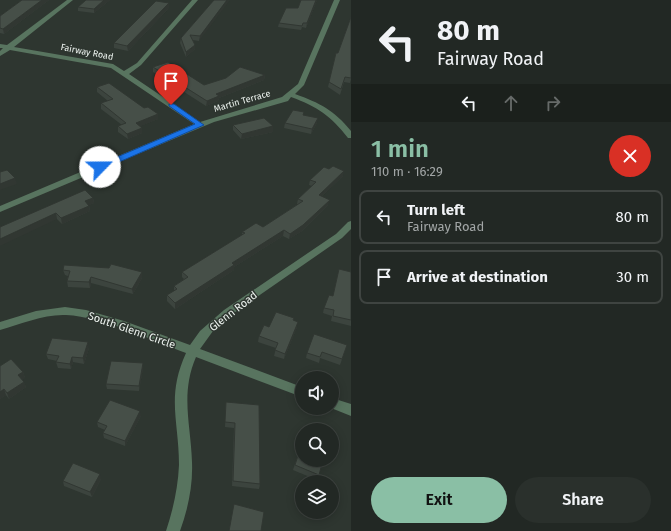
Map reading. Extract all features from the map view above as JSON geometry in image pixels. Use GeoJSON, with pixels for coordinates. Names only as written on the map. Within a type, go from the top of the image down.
{"type":"FeatureCollection","features":[{"type":"Feature","properties":{"kind":"street"},"geometry":{"type":"LineString","coordinates":[[0,54],[70,0]]}},
{"type":"Feature","properties":{"kind":"street"},"geometry":{"type":"LineString","coordinates":[[125,73],[139,64],[195,0]]}},
{"type":"Feature","properties":{"kind":"street"},"geometry":{"type":"LineString","coordinates":[[337,0],[301,85],[291,95],[325,108],[333,114],[351,136]]}},
{"type":"Feature","properties":{"kind":"street","name":"Fairway Road"},"geometry":{"type":"LineString","coordinates":[[0,46],[108,64],[117,67],[200,125]]}},
{"type":"Feature","properties":{"kind":"street","name":"Martin Terrace"},"geometry":{"type":"LineString","coordinates":[[0,209],[211,120],[277,102],[291,95]]}},
{"type":"Feature","properties":{"kind":"street","name":"Glenn Road"},"geometry":{"type":"LineString","coordinates":[[172,531],[178,516],[185,485],[185,455],[180,407],[182,381],[193,351],[204,334],[228,312],[339,236],[351,224]]}},
{"type":"Feature","properties":{"kind":"street","name":"South Glenn Circle"},"geometry":{"type":"LineString","coordinates":[[0,326],[36,315],[65,311],[76,312],[124,325],[295,389]]}},
{"type":"Feature","properties":{"kind":"street"},"geometry":{"type":"LineString","coordinates":[[339,406],[351,410]]}},
{"type":"Feature","properties":{"kind":"building"},"geometry":{"type":"Polygon","coordinates":[[[22,0],[42,0],[3,29],[0,28],[0,16],[22,0]]]}},
{"type":"Feature","properties":{"kind":"building"},"geometry":{"type":"Polygon","coordinates":[[[86,0],[104,0],[94,9],[78,7],[86,0]]]}},
{"type":"Feature","properties":{"kind":"building"},"geometry":{"type":"Polygon","coordinates":[[[214,0],[227,0],[200,36],[190,35],[195,45],[186,52],[181,38],[214,0]]]}},
{"type":"Feature","properties":{"kind":"building"},"geometry":{"type":"Polygon","coordinates":[[[301,0],[316,0],[307,23],[303,23],[302,26],[279,23],[286,8],[298,8],[301,0]]]}},
{"type":"Feature","properties":{"kind":"building"},"geometry":{"type":"Polygon","coordinates":[[[156,1],[169,3],[127,46],[114,43],[156,1]]]}},
{"type":"Feature","properties":{"kind":"building"},"geometry":{"type":"Polygon","coordinates":[[[351,17],[351,78],[345,77],[341,89],[329,82],[336,53],[338,53],[351,17]]]}},
{"type":"Feature","properties":{"kind":"building"},"geometry":{"type":"Polygon","coordinates":[[[168,62],[204,85],[226,78],[240,67],[265,75],[216,94],[219,96],[207,101],[153,67],[168,62]]]}},
{"type":"Feature","properties":{"kind":"building"},"geometry":{"type":"Polygon","coordinates":[[[109,83],[144,108],[148,107],[158,114],[136,123],[142,128],[127,134],[118,126],[126,123],[101,103],[113,99],[97,87],[109,83]]]}},
{"type":"Feature","properties":{"kind":"building"},"geometry":{"type":"Polygon","coordinates":[[[293,110],[304,112],[303,115],[318,118],[312,129],[285,123],[293,110]]]}},
{"type":"Feature","properties":{"kind":"building"},"geometry":{"type":"Polygon","coordinates":[[[264,118],[273,126],[242,134],[233,125],[264,118]]]}},
{"type":"Feature","properties":{"kind":"building"},"geometry":{"type":"Polygon","coordinates":[[[333,166],[344,171],[319,195],[330,200],[303,225],[290,234],[284,230],[232,263],[234,265],[175,303],[167,295],[177,289],[174,286],[188,277],[182,272],[245,233],[242,232],[256,223],[263,227],[303,201],[298,199],[316,182],[310,180],[324,167],[329,169],[333,166]]]}},
{"type":"Feature","properties":{"kind":"building"},"geometry":{"type":"Polygon","coordinates":[[[7,170],[15,178],[0,184],[0,172],[7,170]]]}},
{"type":"Feature","properties":{"kind":"building"},"geometry":{"type":"Polygon","coordinates":[[[85,190],[93,198],[85,201],[89,206],[61,218],[56,213],[0,239],[0,227],[85,190]]]}},
{"type":"Feature","properties":{"kind":"building"},"geometry":{"type":"Polygon","coordinates":[[[111,264],[142,272],[132,289],[91,277],[89,282],[67,281],[70,271],[63,270],[64,265],[109,268],[111,264]]]}},
{"type":"Feature","properties":{"kind":"building"},"geometry":{"type":"Polygon","coordinates":[[[339,269],[351,272],[351,320],[333,316],[334,310],[324,308],[329,295],[333,296],[339,269]]]}},
{"type":"Feature","properties":{"kind":"building"},"geometry":{"type":"Polygon","coordinates":[[[276,312],[294,318],[293,320],[298,322],[285,354],[275,350],[278,343],[259,336],[264,325],[269,327],[276,312]]]}},
{"type":"Feature","properties":{"kind":"building"},"geometry":{"type":"Polygon","coordinates":[[[314,334],[347,345],[342,359],[322,352],[320,357],[307,353],[314,334]]]}},
{"type":"Feature","properties":{"kind":"building"},"geometry":{"type":"Polygon","coordinates":[[[52,338],[88,342],[83,358],[72,357],[70,364],[56,362],[59,356],[46,354],[52,338]]]}},
{"type":"Feature","properties":{"kind":"building"},"geometry":{"type":"Polygon","coordinates":[[[11,359],[23,372],[18,375],[24,382],[7,393],[4,389],[0,392],[0,366],[11,359]]]}},
{"type":"Feature","properties":{"kind":"building"},"geometry":{"type":"Polygon","coordinates":[[[111,361],[143,363],[139,386],[106,384],[111,361]]]}},
{"type":"Feature","properties":{"kind":"building"},"geometry":{"type":"Polygon","coordinates":[[[110,400],[140,411],[125,441],[103,433],[107,426],[97,422],[110,400]]]}},
{"type":"Feature","properties":{"kind":"building"},"geometry":{"type":"Polygon","coordinates":[[[226,402],[259,405],[260,484],[233,481],[235,423],[225,422],[226,402]]]}},
{"type":"Feature","properties":{"kind":"building"},"geometry":{"type":"Polygon","coordinates":[[[73,463],[100,474],[90,492],[63,481],[73,463]]]}},
{"type":"Feature","properties":{"kind":"building"},"geometry":{"type":"Polygon","coordinates":[[[300,467],[321,467],[319,475],[300,467]]]}},
{"type":"Feature","properties":{"kind":"building"},"geometry":{"type":"Polygon","coordinates":[[[234,504],[264,512],[261,531],[229,531],[234,504]]]}},
{"type":"Feature","properties":{"kind":"route"},"geometry":{"type":"LineString","coordinates":[[100,167],[200,125],[171,105]]}}]}
